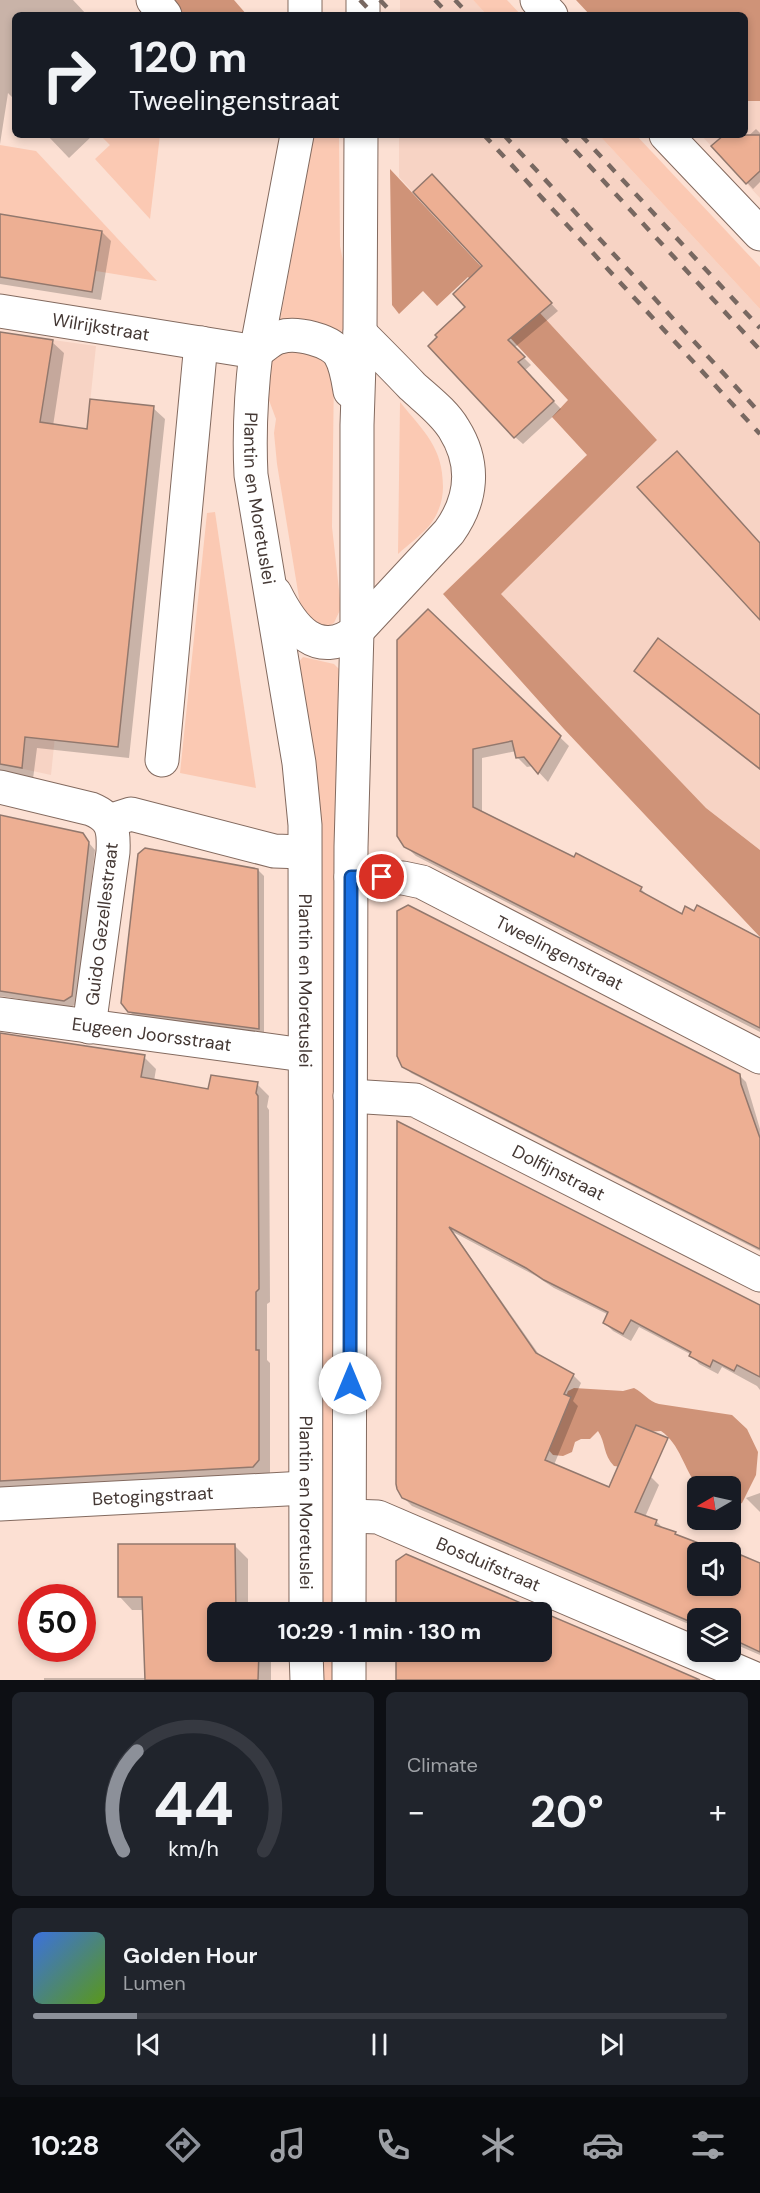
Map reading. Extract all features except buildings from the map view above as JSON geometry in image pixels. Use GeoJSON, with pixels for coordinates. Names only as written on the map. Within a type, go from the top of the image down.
{"type":"FeatureCollection","features":[{"type":"Feature","properties":{"kind":"street"},"geometry":{"type":"LineString","coordinates":[[153,0],[163,12]]}},
{"type":"Feature","properties":{"kind":"street"},"geometry":{"type":"LineString","coordinates":[[537,0],[548,12]]}},
{"type":"Feature","properties":{"kind":"street","name":"Plantin en Moretuslei"},"geometry":{"type":"LineString","coordinates":[[296,138],[256,352],[252,380],[250,437],[251,475],[299,763],[305,825],[306,1602]]}},
{"type":"Feature","properties":{"kind":"street"},"geometry":{"type":"LineString","coordinates":[[350,1602],[351,877],[357,631],[361,138]]}},
{"type":"Feature","properties":{"kind":"street"},"geometry":{"type":"LineString","coordinates":[[669,138],[760,234]]}},
{"type":"Feature","properties":{"kind":"street","name":"Wilrijkstraat"},"geometry":{"type":"LineString","coordinates":[[0,311],[188,341]]}},
{"type":"Feature","properties":{"kind":"street"},"geometry":{"type":"LineString","coordinates":[[267,578],[296,628],[309,638],[323,642],[336,642],[348,638],[357,631],[460,518],[470,480],[469,463],[454,428],[360,333]]}},
{"type":"Feature","properties":{"kind":"street"},"geometry":{"type":"LineString","coordinates":[[162,760],[188,341],[256,352],[274,339],[292,335],[327,342],[336,348],[345,366],[357,425]]}},
{"type":"Feature","properties":{"kind":"street"},"geometry":{"type":"LineString","coordinates":[[0,788],[91,808],[109,821],[131,814],[274,851],[304,852]]}},
{"type":"Feature","properties":{"kind":"street","name":"Guido Gezellestraat"},"geometry":{"type":"LineString","coordinates":[[89,1027],[113,852],[114,836],[109,821]]}},
{"type":"Feature","properties":{"kind":"street","name":"Tweelingenstraat"},"geometry":{"type":"LineString","coordinates":[[351,877],[403,878],[422,882],[760,1057]]}},
{"type":"Feature","properties":{"kind":"street","name":"Eugeen Joorsstraat"},"geometry":{"type":"LineString","coordinates":[[0,1014],[304,1055]]}},
{"type":"Feature","properties":{"kind":"street","name":"Dolfijnstraat"},"geometry":{"type":"LineString","coordinates":[[350,1096],[415,1100],[760,1275]]}},
{"type":"Feature","properties":{"kind":"street","name":"Betogingstraat"},"geometry":{"type":"LineString","coordinates":[[0,1504],[305,1488]]}},
{"type":"Feature","properties":{"kind":"street","name":"Bosduifstraat"},"geometry":{"type":"LineString","coordinates":[[350,1516],[378,1517],[758,1680]]}},
{"type":"Feature","properties":{"kind":"street"},"geometry":{"type":"LineString","coordinates":[[306,1662],[307,1680]]}},
{"type":"Feature","properties":{"kind":"street"},"geometry":{"type":"LineString","coordinates":[[349,1662],[349,1680]]}},
{"type":"Feature","properties":{"kind":"shaded area"},"geometry":{"type":"Polygon","coordinates":[[[164,0],[234,0],[244,12],[174,12],[164,0]]]}},
{"type":"Feature","properties":{"kind":"shaded area"},"geometry":{"type":"Polygon","coordinates":[[[400,0],[473,0],[484,12],[400,12],[400,0]]]}},
{"type":"Feature","properties":{"kind":"shaded area"},"geometry":{"type":"Polygon","coordinates":[[[473,0],[507,0],[518,12],[484,12],[473,0]]]}},
{"type":"Feature","properties":{"kind":"shaded area"},"geometry":{"type":"Polygon","coordinates":[[[576,0],[760,0],[760,101],[748,101],[748,12],[587,12],[576,0]]]}},
{"type":"Feature","properties":{"kind":"shaded area"},"geometry":{"type":"Polygon","coordinates":[[[748,101],[760,101],[760,198],[704,138],[748,138],[748,101]]]}},
{"type":"Feature","properties":{"kind":"shaded area"},"geometry":{"type":"Polygon","coordinates":[[[103,138],[160,138],[150,219],[95,159],[110,145],[103,138]]]}},
{"type":"Feature","properties":{"kind":"shaded area"},"geometry":{"type":"Polygon","coordinates":[[[313,138],[339,138],[340,246],[345,271],[346,324],[339,332],[280,320],[313,138]]]}},
{"type":"Feature","properties":{"kind":"shaded area"},"geometry":{"type":"Polygon","coordinates":[[[399,138],[602,138],[760,309],[760,850],[706,808],[501,594],[657,440],[532,320],[399,177],[399,138]]]}},
{"type":"Feature","properties":{"kind":"shaded area"},"geometry":{"type":"Polygon","coordinates":[[[602,138],[639,138],[760,267],[760,309],[602,138]]]}},
{"type":"Feature","properties":{"kind":"shaded area"},"geometry":{"type":"Polygon","coordinates":[[[0,145],[36,151],[157,281],[96,271],[102,231],[0,214],[0,145]]]}},
{"type":"Feature","properties":{"kind":"shaded area"},"geometry":{"type":"Polygon","coordinates":[[[390,169],[531,320],[540,313],[657,440],[501,594],[706,808],[760,850],[760,937],[564,729],[443,594],[587,455],[552,417],[568,400],[486,312],[494,304],[468,277],[437,306],[423,291],[399,314],[392,305],[390,169]]]}},
{"type":"Feature","properties":{"kind":"shaded area"},"geometry":{"type":"Polygon","coordinates":[[[53,340],[96,346],[51,775],[0,764],[39,434],[53,340]]]}},
{"type":"Feature","properties":{"kind":"shaded area"},"geometry":{"type":"Polygon","coordinates":[[[313,347],[334,372],[332,527],[340,610],[334,623],[326,627],[313,626],[300,604],[277,464],[274,433],[276,419],[267,395],[270,361],[277,352],[313,347]]]}},
{"type":"Feature","properties":{"kind":"shaded area"},"geometry":{"type":"Polygon","coordinates":[[[400,402],[436,450],[442,473],[443,492],[441,503],[432,522],[398,554],[400,402]]]}},
{"type":"Feature","properties":{"kind":"shaded area"},"geometry":{"type":"Polygon","coordinates":[[[215,512],[256,788],[180,773],[207,513],[215,512]]]}},
{"type":"Feature","properties":{"kind":"shaded area"},"geometry":{"type":"Polygon","coordinates":[[[303,657],[334,664],[339,669],[337,1602],[317,1602],[298,663],[303,657]]]}},
{"type":"Feature","properties":{"kind":"shaded area"},"geometry":{"type":"Polygon","coordinates":[[[574,1388],[623,1391],[634,1388],[659,1404],[732,1415],[747,1429],[758,1452],[756,1475],[742,1503],[741,1476],[691,1476],[673,1443],[661,1431],[645,1432],[621,1467],[614,1466],[610,1462],[598,1431],[590,1439],[575,1442],[572,1452],[563,1456],[553,1455],[546,1447],[568,1391],[574,1388]]]}},
{"type":"Feature","properties":{"kind":"shaded area"},"geometry":{"type":"Polygon","coordinates":[[[318,1662],[337,1662],[337,1680],[321,1680],[318,1662]]]}},
{"type":"Feature","properties":{"kind":"railway"},"geometry":{"type":"LineString","coordinates":[[360,0],[371,12]]}},
{"type":"Feature","properties":{"kind":"railway"},"geometry":{"type":"LineString","coordinates":[[380,0],[391,12]]}},
{"type":"Feature","properties":{"kind":"railway"},"geometry":{"type":"LineString","coordinates":[[435,0],[446,12]]}},
{"type":"Feature","properties":{"kind":"railway"},"geometry":{"type":"LineString","coordinates":[[455,0],[466,12]]}},
{"type":"Feature","properties":{"kind":"railway"},"geometry":{"type":"LineString","coordinates":[[487,138],[760,434]]}},
{"type":"Feature","properties":{"kind":"railway"},"geometry":{"type":"LineString","coordinates":[[507,138],[760,413]]}},
{"type":"Feature","properties":{"kind":"railway"},"geometry":{"type":"LineString","coordinates":[[564,138],[760,350]]}},
{"type":"Feature","properties":{"kind":"railway"},"geometry":{"type":"LineString","coordinates":[[584,138],[760,328]]}},
{"type":"Feature","properties":{"kind":"route"},"geometry":{"type":"LineString","coordinates":[[350,1383],[351,877],[382,877]]}}]}
